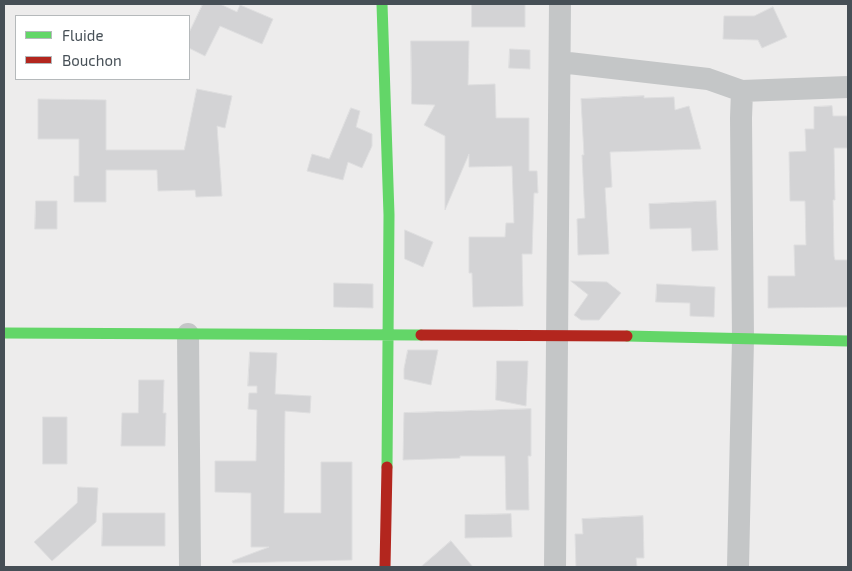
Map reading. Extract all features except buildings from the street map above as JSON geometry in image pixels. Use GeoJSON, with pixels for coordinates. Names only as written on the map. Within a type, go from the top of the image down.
{"type":"FeatureCollection","features":[{"type":"Feature","properties":{"kind":"street"},"geometry":{"type":"LineString","coordinates":[[382,4],[387,85],[390,334],[385,567]]}},
{"type":"Feature","properties":{"kind":"street"},"geometry":{"type":"LineString","coordinates":[[555,567],[560,4]]}},
{"type":"Feature","properties":{"kind":"street"},"geometry":{"type":"LineString","coordinates":[[560,62],[708,79],[742,91],[848,87]]}},
{"type":"Feature","properties":{"kind":"street"},"geometry":{"type":"LineString","coordinates":[[738,567],[743,339],[742,91]]}},
{"type":"Feature","properties":{"kind":"street"},"geometry":{"type":"LineString","coordinates":[[4,316],[4,334],[558,335],[848,341]]}},
{"type":"Feature","properties":{"kind":"street"},"geometry":{"type":"LineString","coordinates":[[188,334],[190,567]]}},
{"type":"Feature","properties":{"kind":"traffic: fast"},"geometry":{"type":"LineString","coordinates":[[382,4],[389,215],[387,467]]}},
{"type":"Feature","properties":{"kind":"traffic: fast"},"geometry":{"type":"LineString","coordinates":[[4,333],[421,335]]}},
{"type":"Feature","properties":{"kind":"traffic: fast"},"geometry":{"type":"LineString","coordinates":[[627,336],[848,341]]}},
{"type":"Feature","properties":{"kind":"traffic: jam"},"geometry":{"type":"LineString","coordinates":[[421,335],[627,336]]}},
{"type":"Feature","properties":{"kind":"traffic: jam"},"geometry":{"type":"LineString","coordinates":[[385,567],[387,467]]}}]}
